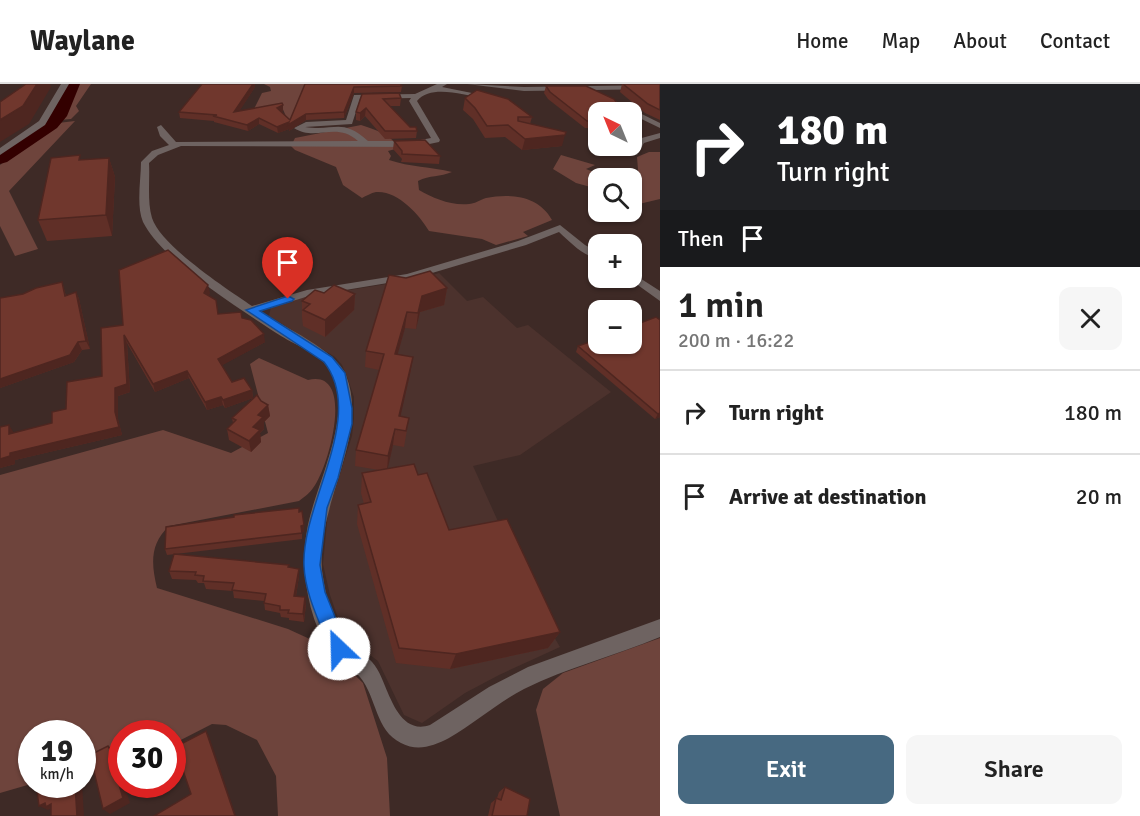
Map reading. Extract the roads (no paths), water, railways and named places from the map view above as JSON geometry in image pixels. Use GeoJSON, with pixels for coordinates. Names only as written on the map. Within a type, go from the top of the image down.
{"type":"FeatureCollection","features":[{"type":"Feature","properties":{"kind":"street"},"geometry":{"type":"LineString","coordinates":[[0,152],[42,123],[65,84]]}},
{"type":"Feature","properties":{"kind":"street"},"geometry":{"type":"LineString","coordinates":[[471,84],[501,88],[660,87]]}},
{"type":"Feature","properties":{"kind":"street"},"geometry":{"type":"LineString","coordinates":[[365,143],[348,129],[298,128],[306,124],[349,122],[357,97],[416,96],[439,86],[494,99]]}},
{"type":"Feature","properties":{"kind":"street"},"geometry":{"type":"LineString","coordinates":[[585,88],[660,126]]}},
{"type":"Feature","properties":{"kind":"street"},"geometry":{"type":"LineString","coordinates":[[416,96],[413,101],[436,140],[415,144],[173,144],[155,153],[145,162],[147,220],[157,235],[191,267],[251,310],[328,360],[339,373],[346,408],[345,424],[331,478],[319,508],[312,565],[317,592],[339,649],[369,672],[388,715],[403,732],[419,738],[438,732],[520,680],[571,658],[660,628]]}},
{"type":"Feature","properties":{"kind":"street"},"geometry":{"type":"LineString","coordinates":[[160,127],[164,136],[173,144]]}},
{"type":"Feature","properties":{"kind":"street"},"geometry":{"type":"LineString","coordinates":[[642,141],[660,135]]}},
{"type":"Feature","properties":{"kind":"street"},"geometry":{"type":"LineString","coordinates":[[251,310],[307,293],[408,277],[522,243],[560,228],[588,251]]}},
{"type":"Feature","properties":{"kind":"street"},"geometry":{"type":"LineString","coordinates":[[642,284],[660,297]]}},
{"type":"Feature","properties":{"kind":"waterway"},"geometry":{"type":"LineString","coordinates":[[0,158],[51,124],[58,116],[72,84]]}}]}
